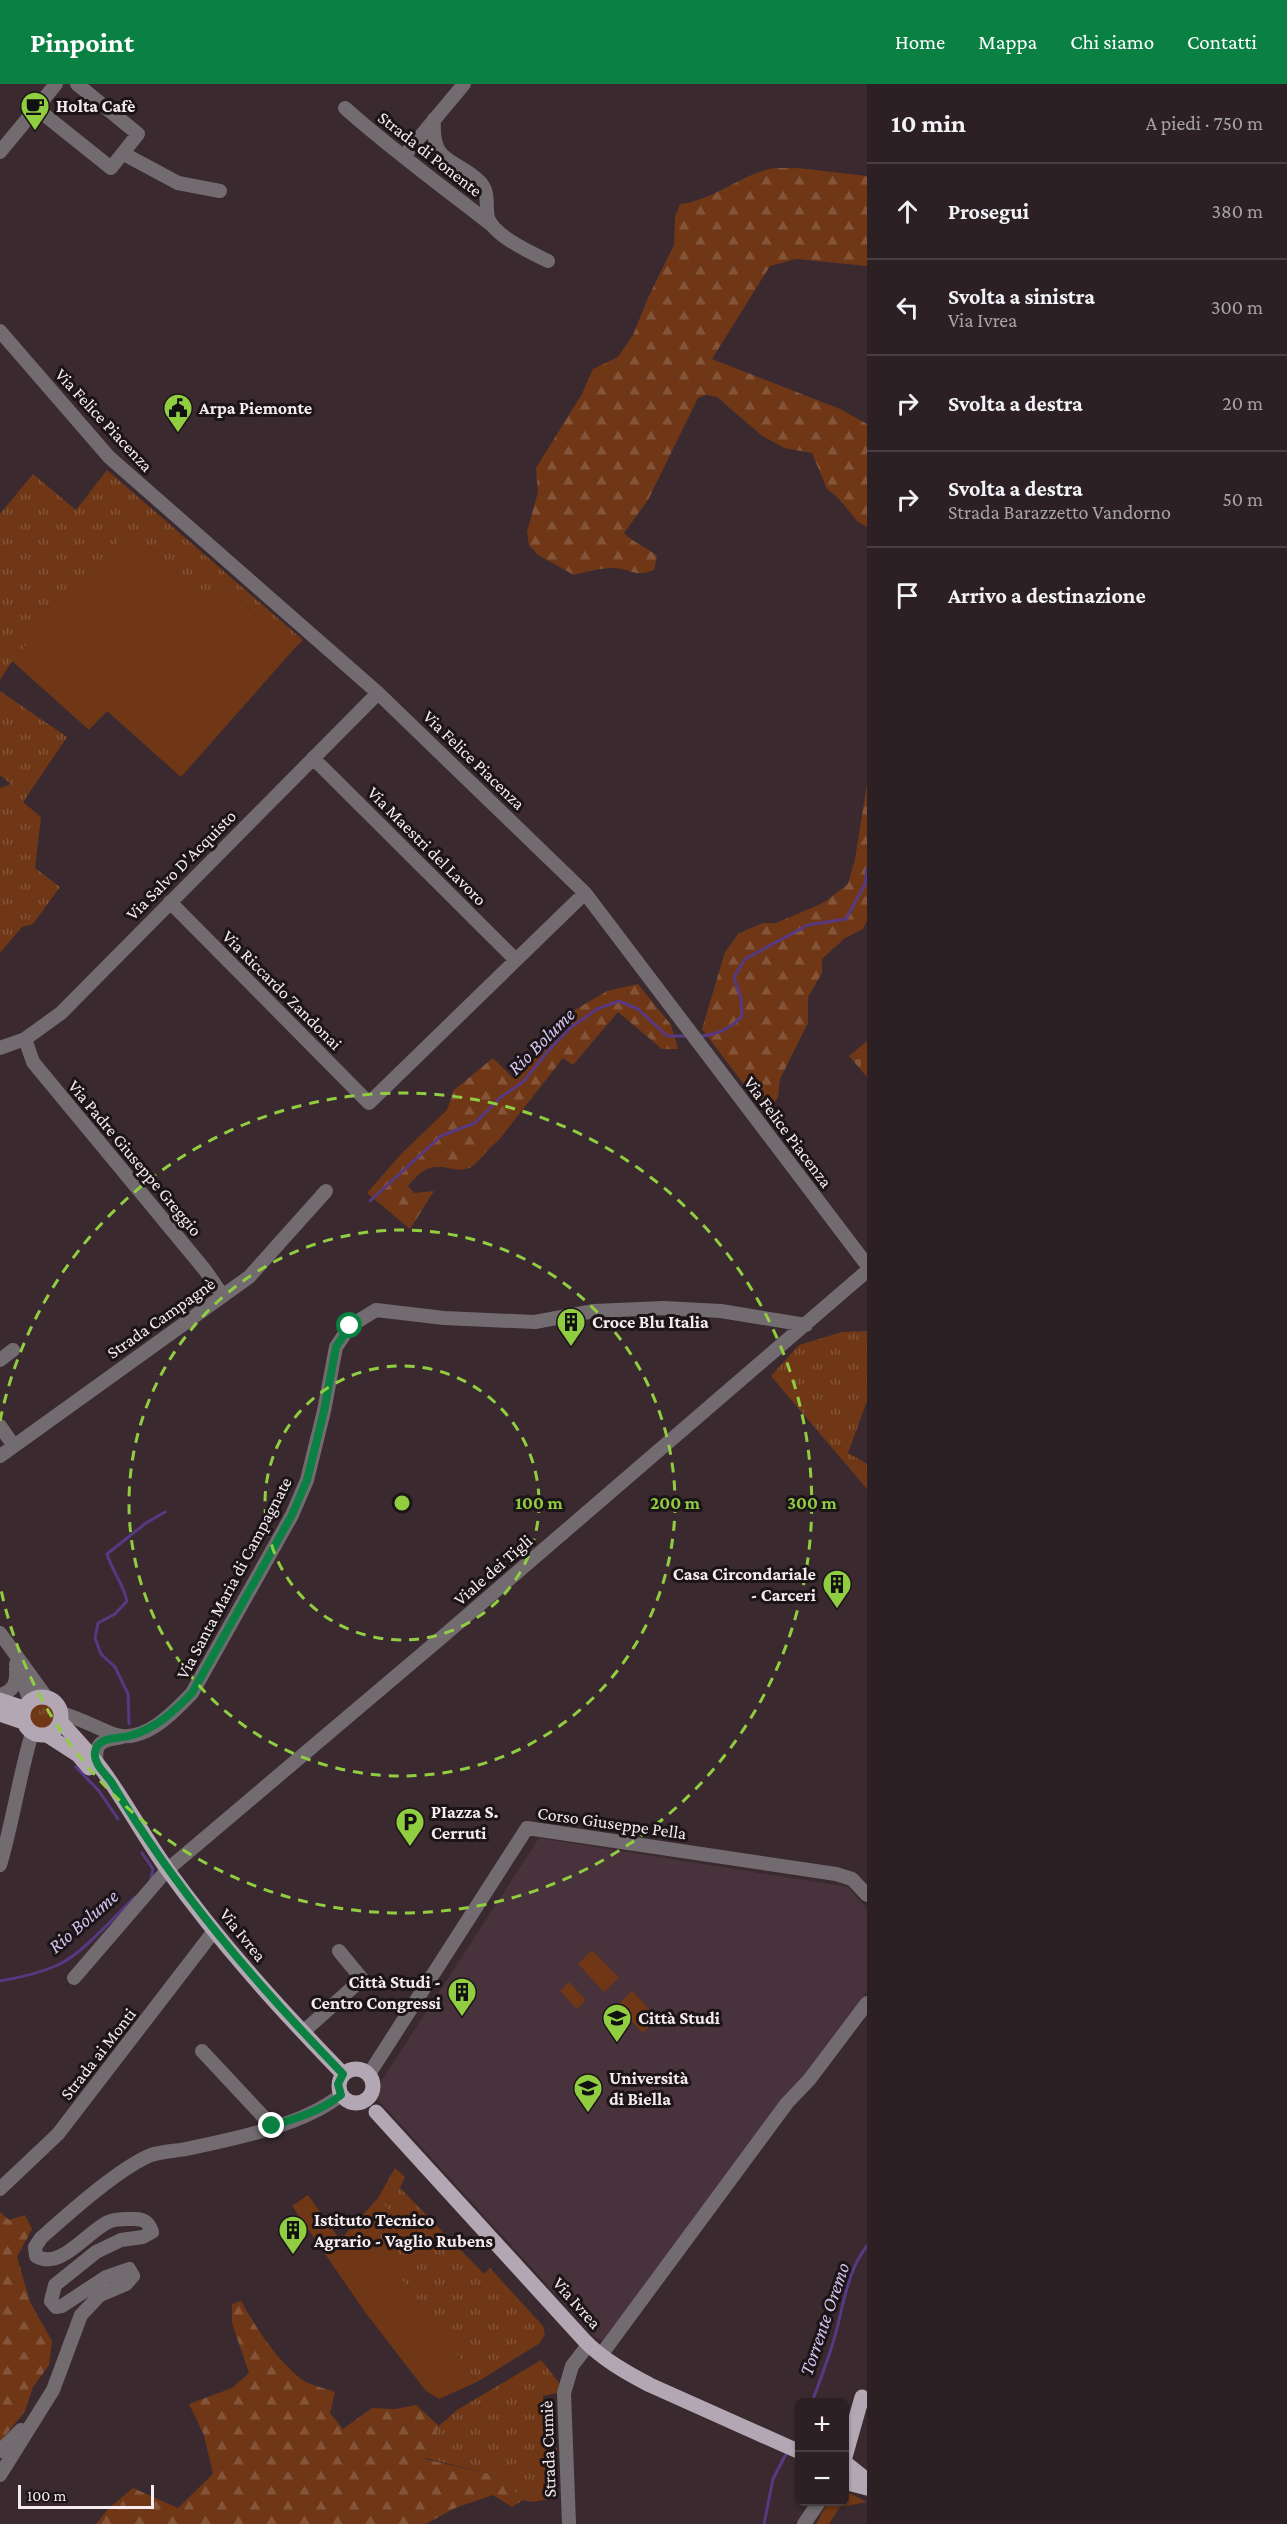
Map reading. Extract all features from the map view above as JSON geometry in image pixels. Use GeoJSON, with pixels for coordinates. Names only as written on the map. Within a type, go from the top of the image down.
{"type":"FeatureCollection","features":[{"type":"Feature","properties":{"kind":"main road"},"geometry":{"type":"LineString","coordinates":[[47,1698],[41,1697],[31,1720],[57,1727],[60,1717]]}},
{"type":"Feature","properties":{"kind":"main road","name":"Via Ivrea"},"geometry":{"type":"LineString","coordinates":[[47,1698],[56,1704],[60,1717],[110,1780],[128,1813],[167,1870],[214,1931],[343,2074]]}},
{"type":"Feature","properties":{"kind":"main road","name":"Via Ivrea"},"geometry":{"type":"LineString","coordinates":[[0,1700],[78,1755],[128,1813]]}},
{"type":"Feature","properties":{"kind":"main road","name":"Via Ivrea"},"geometry":{"type":"LineString","coordinates":[[0,1714],[31,1720]]}},
{"type":"Feature","properties":{"kind":"main road"},"geometry":{"type":"LineString","coordinates":[[353,2068],[359,2068],[369,2074],[372,2079],[372,2107],[355,2103],[341,2095],[338,2084],[343,2074],[353,2068]]}},
{"type":"Feature","properties":{"kind":"main road","name":"Via Ivrea"},"geometry":{"type":"LineString","coordinates":[[372,2107],[588,2344],[601,2355],[650,2385],[795,2450]]}},
{"type":"Feature","properties":{"kind":"main road"},"geometry":{"type":"LineString","coordinates":[[849,2422],[865,2392]]}},
{"type":"Feature","properties":{"kind":"main road"},"geometry":{"type":"LineString","coordinates":[[849,2452],[865,2392]]}},
{"type":"Feature","properties":{"kind":"main road"},"geometry":{"type":"LineString","coordinates":[[849,2465],[867,2480]]}},
{"type":"Feature","properties":{"kind":"main road"},"geometry":{"type":"LineString","coordinates":[[849,2483],[867,2488]]}},
{"type":"Feature","properties":{"kind":"street"},"geometry":{"type":"LineString","coordinates":[[0,152],[56,84]]}},
{"type":"Feature","properties":{"kind":"street"},"geometry":{"type":"LineString","coordinates":[[36,108],[111,168],[138,134],[77,84]]}},
{"type":"Feature","properties":{"kind":"street"},"geometry":{"type":"LineString","coordinates":[[404,156],[464,84]]}},
{"type":"Feature","properties":{"kind":"street","name":"Strada di Ponente"},"geometry":{"type":"LineString","coordinates":[[345,108],[387,146],[404,156],[493,226],[525,249],[548,261]]}},
{"type":"Feature","properties":{"kind":"street","name":"Strada di Ponente"},"geometry":{"type":"LineString","coordinates":[[434,119],[433,137],[438,149],[449,161],[480,181],[487,192],[488,218],[493,226]]}},
{"type":"Feature","properties":{"kind":"street"},"geometry":{"type":"LineString","coordinates":[[124,153],[178,183],[220,191]]}},
{"type":"Feature","properties":{"kind":"street","name":"Via Felice Piacenza"},"geometry":{"type":"LineString","coordinates":[[0,331],[109,456],[378,693],[585,893],[867,1265]]}},
{"type":"Feature","properties":{"kind":"street","name":"Via Salvo D'Acquisto"},"geometry":{"type":"LineString","coordinates":[[0,1048],[25,1040],[61,1013],[378,693]]}},
{"type":"Feature","properties":{"kind":"street","name":"Via Maestri del Lavoro"},"geometry":{"type":"LineString","coordinates":[[313,758],[516,960]]}},
{"type":"Feature","properties":{"kind":"street"},"geometry":{"type":"LineString","coordinates":[[516,960],[585,893]]}},
{"type":"Feature","properties":{"kind":"street","name":"Via Riccardo Zandonai"},"geometry":{"type":"LineString","coordinates":[[170,902],[369,1103],[516,960]]}},
{"type":"Feature","properties":{"kind":"street","name":"Via Padre Giuseppe Greggio"},"geometry":{"type":"LineString","coordinates":[[25,1040],[33,1062],[205,1270],[223,1296]]}},
{"type":"Feature","properties":{"kind":"street","name":"Strada Campagnè"},"geometry":{"type":"LineString","coordinates":[[0,1456],[249,1277],[326,1191]]}},
{"type":"Feature","properties":{"kind":"street","name":"Viale dei Tigli"},"geometry":{"type":"LineString","coordinates":[[167,1870],[448,1632],[867,1271]]}},
{"type":"Feature","properties":{"kind":"street","name":"Via Santa Maria di Campagnate"},"geometry":{"type":"LineString","coordinates":[[97,1764],[95,1752],[99,1744],[105,1740],[150,1729],[168,1717],[192,1693],[292,1515],[303,1489],[324,1411],[336,1347],[350,1326],[376,1310],[444,1318],[535,1322],[594,1311],[663,1308],[721,1311],[806,1325]]}},
{"type":"Feature","properties":{"kind":"street"},"geometry":{"type":"LineString","coordinates":[[0,1360],[13,1350]]}},
{"type":"Feature","properties":{"kind":"street"},"geometry":{"type":"LineString","coordinates":[[0,1426],[14,1446]]}},
{"type":"Feature","properties":{"kind":"street"},"geometry":{"type":"LineString","coordinates":[[0,1865],[15,1807],[31,1720],[16,1664],[1,1634]]}},
{"type":"Feature","properties":{"kind":"street"},"geometry":{"type":"LineString","coordinates":[[1,1634],[47,1698]]}},
{"type":"Feature","properties":{"kind":"street"},"geometry":{"type":"LineString","coordinates":[[0,1695],[17,1682],[16,1664]]}},
{"type":"Feature","properties":{"kind":"street"},"geometry":{"type":"LineString","coordinates":[[60,1717],[81,1719],[114,1735],[123,1736]]}},
{"type":"Feature","properties":{"kind":"street","name":"Corso Giuseppe Pella"},"geometry":{"type":"LineString","coordinates":[[369,2074],[527,1828],[836,1874],[852,1879],[867,1895]]}},
{"type":"Feature","properties":{"kind":"street"},"geometry":{"type":"LineString","coordinates":[[74,1978],[167,1870]]}},
{"type":"Feature","properties":{"kind":"street","name":"Strada ai Monti"},"geometry":{"type":"LineString","coordinates":[[0,2189],[58,2134],[214,1931]]}},
{"type":"Feature","properties":{"kind":"street"},"geometry":{"type":"LineString","coordinates":[[303,2032],[362,1979],[339,1951]]}},
{"type":"Feature","properties":{"kind":"street"},"geometry":{"type":"LineString","coordinates":[[601,2355],[787,2103],[808,2080],[867,2003]]}},
{"type":"Feature","properties":{"kind":"street"},"geometry":{"type":"LineString","coordinates":[[202,2051],[272,2126]]}},
{"type":"Feature","properties":{"kind":"street"},"geometry":{"type":"LineString","coordinates":[[0,2475],[53,2390],[81,2315],[100,2295],[126,2284],[133,2276],[129,2269],[106,2277],[62,2306],[56,2307],[51,2301],[56,2285],[108,2245],[121,2240],[143,2237],[152,2232],[147,2222],[141,2219],[119,2218],[96,2229],[57,2258],[45,2261],[36,2256],[35,2252],[41,2238],[122,2172],[152,2155],[229,2139],[272,2126],[306,2115],[341,2095]]}},
{"type":"Feature","properties":{"kind":"street","name":"Strada Cumiè"},"geometry":{"type":"LineString","coordinates":[[569,2524],[563,2418],[564,2392],[572,2366],[588,2344]]}},
{"type":"Feature","properties":{"kind":"street"},"geometry":{"type":"LineString","coordinates":[[0,2451],[23,2428],[33,2423]]}},
{"type":"Feature","properties":{"kind":"shaded area","name":"Città Studi"},"geometry":{"type":"Polygon","coordinates":[[[539,1838],[848,1887],[867,1909],[867,1992],[604,2341],[596,2338],[373,2094],[539,1838]]]}},
{"type":"Feature","properties":{"kind":"green space"},"geometry":{"type":"Polygon","coordinates":[[[798,168],[867,176],[867,266],[796,259],[770,266],[712,359],[840,409],[867,424],[867,527],[857,521],[839,499],[827,489],[812,453],[784,448],[761,435],[717,397],[706,395],[698,398],[648,500],[624,533],[657,556],[654,570],[636,573],[618,568],[607,568],[574,575],[538,555],[529,545],[527,532],[538,492],[536,468],[582,394],[593,369],[618,357],[633,335],[674,245],[675,217],[680,204],[703,198],[769,169],[798,168]]]}},
{"type":"Feature","properties":{"kind":"green space"},"geometry":{"type":"Polygon","coordinates":[[[107,470],[303,640],[294,649],[220,583],[207,598],[12,661],[0,680],[0,514],[33,474],[76,510],[107,470]]]}},
{"type":"Feature","properties":{"kind":"green space"},"geometry":{"type":"Polygon","coordinates":[[[129,529],[206,597],[220,583],[294,649],[181,777],[107,711],[89,730],[12,661],[129,529]]]}},
{"type":"Feature","properties":{"kind":"green space"},"geometry":{"type":"Polygon","coordinates":[[[0,691],[67,737],[23,802],[41,817],[35,868],[60,887],[33,924],[22,927],[0,953],[0,788],[11,784],[0,775],[0,691]]]}},
{"type":"Feature","properties":{"kind":"green space"},"geometry":{"type":"Polygon","coordinates":[[[867,784],[867,921],[863,929],[845,938],[822,959],[822,973],[808,997],[808,1023],[780,1079],[778,1097],[767,1115],[702,1029],[725,952],[739,933],[763,923],[776,923],[814,907],[848,884],[855,859],[867,784]]]}},
{"type":"Feature","properties":{"kind":"green space"},"geometry":{"type":"Polygon","coordinates":[[[638,984],[671,1025],[678,1049],[662,1049],[618,1012],[573,1065],[563,1058],[498,1141],[475,1164],[461,1170],[430,1168],[416,1177],[408,1186],[414,1193],[434,1191],[410,1229],[367,1193],[402,1153],[447,1110],[454,1090],[493,1058],[513,1078],[565,1016],[607,991],[638,984]]]}},
{"type":"Feature","properties":{"kind":"green space"},"geometry":{"type":"Polygon","coordinates":[[[867,1041],[867,1077],[849,1056],[867,1041]]]}},
{"type":"Feature","properties":{"kind":"green space"},"geometry":{"type":"Polygon","coordinates":[[[867,1331],[867,1401],[848,1453],[867,1464],[867,1489],[771,1376],[799,1345],[842,1332],[867,1331]]]}},
{"type":"Feature","properties":{"kind":"green space"},"geometry":{"type":"Polygon","coordinates":[[[41,1703],[51,1707],[55,1717],[51,1727],[41,1731],[31,1727],[27,1717],[31,1707],[41,1703]]]}},
{"type":"Feature","properties":{"kind":"green space"},"geometry":{"type":"Polygon","coordinates":[[[592,1950],[619,1978],[604,1992],[578,1964],[592,1950]]]}},
{"type":"Feature","properties":{"kind":"green space"},"geometry":{"type":"Polygon","coordinates":[[[569,1982],[586,2000],[577,2009],[560,1991],[569,1982]]]}},
{"type":"Feature","properties":{"kind":"green space"},"geometry":{"type":"Polygon","coordinates":[[[632,1991],[658,2018],[643,2033],[617,2006],[632,1991]]]}},
{"type":"Feature","properties":{"kind":"green space"},"geometry":{"type":"Polygon","coordinates":[[[395,2168],[405,2177],[400,2188],[484,2274],[490,2268],[543,2326],[545,2334],[540,2343],[477,2382],[374,2242],[394,2217],[378,2198],[395,2168]]]}},
{"type":"Feature","properties":{"kind":"green space"},"geometry":{"type":"Polygon","coordinates":[[[308,2195],[340,2240],[378,2198],[394,2217],[374,2242],[477,2382],[439,2399],[426,2391],[365,2312],[292,2206],[308,2195]]]}},
{"type":"Feature","properties":{"kind":"green space"},"geometry":{"type":"Polygon","coordinates":[[[0,2212],[9,2220],[25,2215],[32,2229],[17,2257],[30,2302],[52,2341],[49,2365],[33,2387],[25,2411],[0,2442],[0,2212]]]}},
{"type":"Feature","properties":{"kind":"green space"},"geometry":{"type":"Polygon","coordinates":[[[241,2301],[267,2343],[292,2371],[304,2381],[335,2392],[330,2413],[343,2429],[372,2408],[395,2409],[416,2405],[439,2426],[425,2459],[499,2476],[523,2500],[512,2507],[493,2495],[455,2508],[426,2524],[96,2524],[109,2508],[133,2488],[178,2508],[213,2474],[204,2435],[189,2404],[232,2388],[249,2373],[232,2323],[232,2304],[241,2301]]]}},
{"type":"Feature","properties":{"kind":"green space"},"geometry":{"type":"Polygon","coordinates":[[[541,2360],[560,2384],[557,2393],[543,2396],[546,2448],[557,2448],[555,2498],[533,2502],[523,2500],[499,2476],[425,2458],[439,2426],[457,2410],[541,2360]]]}},
{"type":"Feature","properties":{"kind":"green space"},"geometry":{"type":"Polygon","coordinates":[[[849,2493],[867,2502],[849,2505],[849,2493]]]}},
{"type":"Feature","properties":{"kind":"green space"},"geometry":{"type":"Polygon","coordinates":[[[826,2506],[845,2506],[840,2507],[829,2524],[816,2524],[826,2506]]]}},
{"type":"Feature","properties":{"kind":"waterway","name":"Rio Bolume"},"geometry":{"type":"LineString","coordinates":[[700,1036],[723,1030],[742,1016],[741,999],[734,977],[745,959],[808,925],[846,919],[865,884],[867,868]]}},
{"type":"Feature","properties":{"kind":"waterway","name":"Rio Bolume"},"geometry":{"type":"LineString","coordinates":[[370,1201],[441,1136],[475,1123],[501,1097],[524,1081],[570,1028],[597,1009],[619,1001],[638,1009],[667,1036],[688,1036]]}},
{"type":"Feature","properties":{"kind":"waterway","name":"Rio Bolume"},"geometry":{"type":"LineString","coordinates":[[129,1724],[128,1694],[115,1667],[101,1654],[95,1638],[98,1623],[115,1614],[127,1601],[107,1554],[146,1523],[165,1512]]}},
{"type":"Feature","properties":{"kind":"waterway","name":"Rio Bolume"},"geometry":{"type":"LineString","coordinates":[[76,1767],[99,1791],[118,1819]]}},
{"type":"Feature","properties":{"kind":"waterway","name":"Rio Bolume"},"geometry":{"type":"LineString","coordinates":[[142,1853],[153,1869],[151,1879]]}},
{"type":"Feature","properties":{"kind":"waterway","name":"Rio Bolume"},"geometry":{"type":"LineString","coordinates":[[0,1981],[45,1970],[68,1959],[88,1943],[135,1897]]}},
{"type":"Feature","properties":{"kind":"waterway","name":"Torrente Oremo"},"geometry":{"type":"LineString","coordinates":[[813,2398],[832,2346],[849,2281],[867,2246]]}},
{"type":"Feature","properties":{"kind":"waterway","name":"Torrente Oremo"},"geometry":{"type":"LineString","coordinates":[[764,2524],[773,2479],[787,2452]]}},
{"type":"Feature","properties":{"kind":"place","name":"Holta Cafè"},"geometry":{"type":"Point","coordinates":[35,132]}},
{"type":"Feature","properties":{"kind":"place","name":"Arpa Piemonte"},"geometry":{"type":"Point","coordinates":[178,434]}},
{"type":"Feature","properties":{"kind":"place","name":"Croce Blu Italia"},"geometry":{"type":"Point","coordinates":[571,1348]}},
{"type":"Feature","properties":{"kind":"place","name":"Casa Circondariale - Carceri"},"geometry":{"type":"Point","coordinates":[837,1610]}},
{"type":"Feature","properties":{"kind":"place","name":"PIazza S. Cerruti"},"geometry":{"type":"Point","coordinates":[410,1848]}},
{"type":"Feature","properties":{"kind":"place","name":"Città Studi - Centro Congressi"},"geometry":{"type":"Point","coordinates":[462,2018]}},
{"type":"Feature","properties":{"kind":"place","name":"Città Studi"},"geometry":{"type":"Point","coordinates":[617,2044]}},
{"type":"Feature","properties":{"kind":"place","name":"Università di Biella"},"geometry":{"type":"Point","coordinates":[588,2114]}},
{"type":"Feature","properties":{"kind":"place","name":"Istituto Tecnico Agrario - Vaglio Rubens"},"geometry":{"type":"Point","coordinates":[293,2256]}},
{"type":"Feature","properties":{"kind":"route"},"geometry":{"type":"LineString","coordinates":[[272,2126],[306,2115],[332,2102],[341,2095],[338,2084],[343,2074],[249,1973],[167,1870],[128,1813],[110,1780],[97,1764],[95,1752],[99,1744],[105,1740],[126,1737],[150,1729],[168,1717],[192,1693],[292,1515],[307,1480],[324,1411],[336,1347],[350,1326]]}}]}
